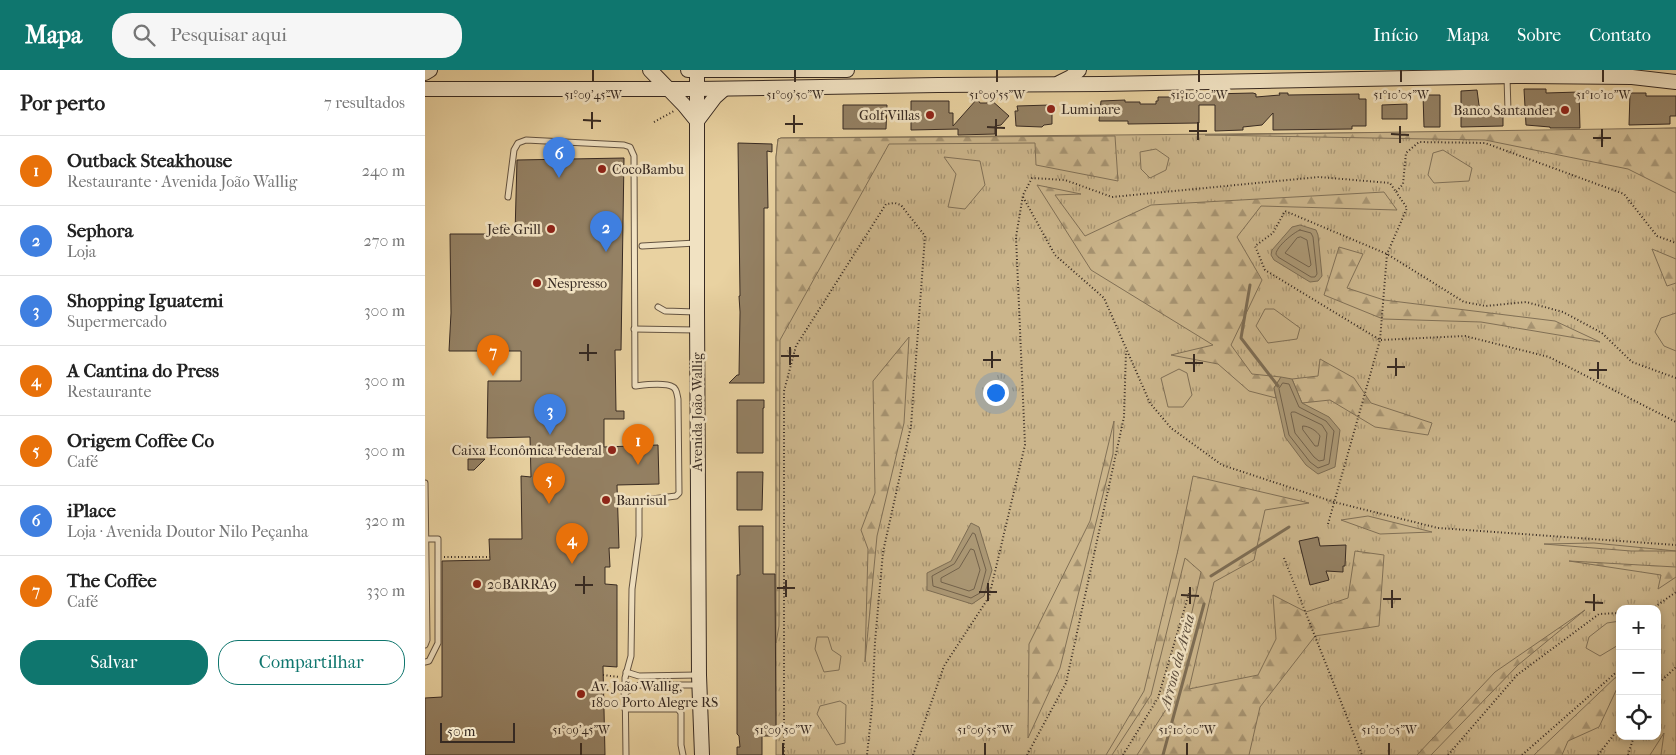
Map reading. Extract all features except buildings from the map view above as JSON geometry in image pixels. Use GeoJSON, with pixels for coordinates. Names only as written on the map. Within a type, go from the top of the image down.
{"type":"FeatureCollection","features":[{"type":"Feature","properties":{"kind":"main road"},"geometry":{"type":"LineString","coordinates":[[425,74],[429,70]]}},
{"type":"Feature","properties":{"kind":"main road"},"geometry":{"type":"LineString","coordinates":[[650,70],[697,121],[715,97],[724,89]]}},
{"type":"Feature","properties":{"kind":"main road"},"geometry":{"type":"LineString","coordinates":[[688,70],[847,70]]}},
{"type":"Feature","properties":{"kind":"main road","name":"Avenida João Wallig"},"geometry":{"type":"LineString","coordinates":[[697,70],[699,680],[702,755]]}},
{"type":"Feature","properties":{"kind":"main road"},"geometry":{"type":"LineString","coordinates":[[1056,84],[1071,77],[1079,70]]}},
{"type":"Feature","properties":{"kind":"main road"},"geometry":{"type":"LineString","coordinates":[[425,89],[668,90],[1512,74],[1632,78],[1676,82]]}},
{"type":"Feature","properties":{"kind":"lane"},"geometry":{"type":"LineString","coordinates":[[1508,111],[1512,74]]}},
{"type":"Feature","properties":{"kind":"lane"},"geometry":{"type":"LineString","coordinates":[[508,197],[514,150],[518,143],[526,140],[624,145],[630,147],[634,156],[635,386],[667,386],[673,387],[676,392],[678,399],[679,493],[676,496],[649,498],[641,503],[639,512],[639,536],[632,589],[631,656],[626,672],[624,693],[626,755]]}},
{"type":"Feature","properties":{"kind":"lane"},"geometry":{"type":"LineString","coordinates":[[642,246],[697,243]]}},
{"type":"Feature","properties":{"kind":"lane"},"geometry":{"type":"LineString","coordinates":[[658,307],[665,311],[697,312]]}},
{"type":"Feature","properties":{"kind":"lane"},"geometry":{"type":"LineString","coordinates":[[634,329],[697,330]]}},
{"type":"Feature","properties":{"kind":"lane"},"geometry":{"type":"LineString","coordinates":[[425,483],[427,640],[425,645]]}},
{"type":"Feature","properties":{"kind":"lane"},"geometry":{"type":"LineString","coordinates":[[425,662],[430,660],[438,643],[438,539],[426,539]]}},
{"type":"Feature","properties":{"kind":"lane"},"geometry":{"type":"LineString","coordinates":[[626,672],[639,676],[699,680]]}},
{"type":"Feature","properties":{"kind":"lane"},"geometry":{"type":"LineString","coordinates":[[624,693],[639,685],[699,680]]}},
{"type":"Feature","properties":{"kind":"lane"},"geometry":{"type":"LineString","coordinates":[[625,709],[678,709],[681,712],[681,745],[683,755]]}},
{"type":"Feature","properties":{"kind":"path"},"geometry":{"type":"LineString","coordinates":[[654,122],[684,105]]}},
{"type":"Feature","properties":{"kind":"path"},"geometry":{"type":"LineString","coordinates":[[1396,192],[1403,184],[1406,153],[1419,142],[1485,143],[1625,194],[1657,236],[1676,243]]}},
{"type":"Feature","properties":{"kind":"path"},"geometry":{"type":"LineString","coordinates":[[913,755],[944,666],[989,597],[1025,445],[1016,237],[1023,195],[1032,178],[1065,180],[1112,197],[1319,177],[1390,183],[1407,208],[1387,254],[1380,340],[1328,524]]}},
{"type":"Feature","properties":{"kind":"path"},"geometry":{"type":"LineString","coordinates":[[1023,195],[1055,256],[1104,298],[1150,403],[1171,428],[1222,465],[1334,502],[1438,528],[1676,546]]}},
{"type":"Feature","properties":{"kind":"path"},"geometry":{"type":"LineString","coordinates":[[784,755],[784,391],[795,346],[887,204],[895,203],[901,205],[925,236],[911,426],[883,552],[867,755]]}},
{"type":"Feature","properties":{"kind":"path"},"geometry":{"type":"LineString","coordinates":[[1676,378],[1632,362],[1602,333],[1563,312],[1526,302],[1486,306],[1464,302],[1387,254],[1285,211],[1273,233],[1255,246],[1265,270],[1380,340],[1465,336],[1549,357],[1676,422]]}},
{"type":"Feature","properties":{"kind":"path"},"geometry":{"type":"LineString","coordinates":[[1027,755],[1066,683],[1124,417],[1126,349]]}},
{"type":"Feature","properties":{"kind":"path"},"geometry":{"type":"LineString","coordinates":[[437,556],[489,557]]}},
{"type":"Feature","properties":{"kind":"path"},"geometry":{"type":"LineString","coordinates":[[1284,558],[1362,755]]}},
{"type":"Feature","properties":{"kind":"path"},"geometry":{"type":"LineString","coordinates":[[1123,755],[1158,698],[1190,590]]}},
{"type":"Feature","properties":{"kind":"path"},"geometry":{"type":"LineString","coordinates":[[1658,605],[1676,592]]}},
{"type":"Feature","properties":{"kind":"path"},"geometry":{"type":"LineString","coordinates":[[1448,755],[1517,675],[1599,614],[1616,613]]}},
{"type":"Feature","properties":{"kind":"path"},"geometry":{"type":"LineString","coordinates":[[1661,681],[1676,667]]}},
{"type":"Feature","properties":{"kind":"path"},"geometry":{"type":"LineString","coordinates":[[1522,755],[1616,673]]}},
{"type":"Feature","properties":{"kind":"path"},"geometry":{"type":"LineString","coordinates":[[1598,755],[1616,732]]}},
{"type":"Feature","properties":{"kind":"path"},"geometry":{"type":"LineString","coordinates":[[1628,755],[1633,740]]}},
{"type":"Feature","properties":{"kind":"green space"},"geometry":{"type":"Polygon","coordinates":[[[1676,128],[1676,755],[776,755],[776,157],[778,139],[1554,131],[1676,128]]]}},
{"type":"Feature","properties":{"kind":"green space"},"geometry":{"type":"Polygon","coordinates":[[[1676,128],[1676,193],[1628,169],[1485,140],[1205,135],[1676,128]]]}},
{"type":"Feature","properties":{"kind":"green space"},"geometry":{"type":"Polygon","coordinates":[[[1115,136],[1118,181],[1036,165],[1035,143],[889,144],[780,340],[779,626],[776,643],[776,157],[778,139],[1115,136]]]}},
{"type":"Feature","properties":{"kind":"green space"},"geometry":{"type":"Polygon","coordinates":[[[1156,149],[1169,158],[1166,170],[1150,178],[1141,169],[1140,152],[1156,149]]]}},
{"type":"Feature","properties":{"kind":"green space"},"geometry":{"type":"Polygon","coordinates":[[[1443,150],[1472,168],[1469,181],[1434,183],[1428,175],[1433,153],[1443,150]]]}},
{"type":"Feature","properties":{"kind":"green space"},"geometry":{"type":"Polygon","coordinates":[[[944,157],[980,161],[985,185],[965,209],[948,207],[956,174],[944,157]]]}},
{"type":"Feature","properties":{"kind":"green space"},"geometry":{"type":"Polygon","coordinates":[[[1037,185],[1081,194],[1055,195],[1085,236],[1151,205],[1384,192],[1397,210],[1261,206],[1237,237],[1262,280],[1231,345],[1252,374],[1281,377],[1274,388],[1276,398],[1249,391],[1218,364],[1171,355],[1213,345],[1091,270],[1037,185]]]}},
{"type":"Feature","properties":{"kind":"green space"},"geometry":{"type":"Polygon","coordinates":[[[1339,247],[1363,254],[1347,288],[1384,300],[1555,321],[1600,342],[1481,322],[1383,319],[1324,295],[1339,247]]]}},
{"type":"Feature","properties":{"kind":"green space"},"geometry":{"type":"Polygon","coordinates":[[[1652,249],[1676,259],[1676,283],[1667,286],[1652,249]]]}},
{"type":"Feature","properties":{"kind":"green space"},"geometry":{"type":"Polygon","coordinates":[[[1265,309],[1274,309],[1300,328],[1297,339],[1268,343],[1256,326],[1265,309]]]}},
{"type":"Feature","properties":{"kind":"green space"},"geometry":{"type":"Polygon","coordinates":[[[1676,313],[1676,351],[1664,346],[1655,332],[1661,318],[1676,313]]]}},
{"type":"Feature","properties":{"kind":"green space"},"geometry":{"type":"Polygon","coordinates":[[[909,337],[904,423],[877,536],[865,662],[868,549],[861,530],[875,493],[873,381],[909,337]]]}},
{"type":"Feature","properties":{"kind":"green space"},"geometry":{"type":"Polygon","coordinates":[[[1320,359],[1354,378],[1371,403],[1432,423],[1428,435],[1375,427],[1330,400],[1302,403],[1292,379],[1318,376],[1320,359]]]}},
{"type":"Feature","properties":{"kind":"green space"},"geometry":{"type":"Polygon","coordinates":[[[1179,369],[1187,373],[1192,395],[1183,407],[1168,407],[1161,378],[1179,369]]]}},
{"type":"Feature","properties":{"kind":"green space"},"geometry":{"type":"Polygon","coordinates":[[[1114,421],[1113,454],[1060,668],[1028,738],[1029,644],[1090,521],[1114,421]]]}},
{"type":"Feature","properties":{"kind":"green space"},"geometry":{"type":"Polygon","coordinates":[[[1193,476],[1309,503],[1265,510],[1254,560],[1214,582],[1189,689],[1258,675],[1276,639],[1273,595],[1306,612],[1348,598],[1355,551],[1384,555],[1379,626],[1315,636],[1260,707],[1249,755],[1137,755],[1172,700],[1201,572],[1185,558],[1151,695],[1112,755],[1106,755],[1144,691],[1178,550],[1193,476]]]}},
{"type":"Feature","properties":{"kind":"green space"},"geometry":{"type":"Polygon","coordinates":[[[1368,516],[1432,532],[1380,534],[1341,520],[1368,516]]]}},
{"type":"Feature","properties":{"kind":"green space"},"geometry":{"type":"Polygon","coordinates":[[[1594,543],[1676,551],[1631,551],[1544,544],[1594,543]]]}},
{"type":"Feature","properties":{"kind":"green space"},"geometry":{"type":"Polygon","coordinates":[[[1569,561],[1676,567],[1676,577],[1658,589],[1661,575],[1569,561]]]}},
{"type":"Feature","properties":{"kind":"green space"},"geometry":{"type":"Polygon","coordinates":[[[1585,610],[1518,665],[1431,755],[1417,755],[1495,672],[1585,610]]]}},
{"type":"Feature","properties":{"kind":"green space"},"geometry":{"type":"Polygon","coordinates":[[[1616,622],[1616,646],[1600,656],[1586,648],[1589,637],[1607,623],[1616,622]]]}},
{"type":"Feature","properties":{"kind":"green space"},"geometry":{"type":"Polygon","coordinates":[[[817,637],[828,637],[832,650],[841,656],[839,670],[824,672],[815,649],[817,637]]]}},
{"type":"Feature","properties":{"kind":"green space"},"geometry":{"type":"Polygon","coordinates":[[[1616,677],[1616,691],[1599,727],[1568,741],[1562,755],[1534,755],[1616,677]]]}},
{"type":"Feature","properties":{"kind":"green space"},"geometry":{"type":"Polygon","coordinates":[[[840,701],[846,705],[845,743],[836,745],[817,714],[820,706],[840,701]]]}},
{"type":"Feature","properties":{"kind":"green space"},"geometry":{"type":"Polygon","coordinates":[[[1664,733],[1661,755],[1650,755],[1661,740],[1664,733]]]}},
{"type":"Feature","properties":{"kind":"water"},"geometry":{"type":"Polygon","coordinates":[[[1300,225],[1316,230],[1318,235],[1322,276],[1318,281],[1310,282],[1274,260],[1271,255],[1272,250],[1292,227],[1300,225]]]}},
{"type":"Feature","properties":{"kind":"water"},"geometry":{"type":"Polygon","coordinates":[[[1281,377],[1292,379],[1302,403],[1329,417],[1340,430],[1335,467],[1318,474],[1306,465],[1285,437],[1274,388],[1281,377]]]}},
{"type":"Feature","properties":{"kind":"water"},"geometry":{"type":"Polygon","coordinates":[[[971,523],[979,527],[992,570],[984,596],[972,604],[927,590],[927,573],[951,561],[971,523]]]}},
{"type":"Feature","properties":{"kind":"waterway","name":"Arroio da Areia"},"geometry":{"type":"LineString","coordinates":[[1250,285],[1241,338],[1278,386]]}},
{"type":"Feature","properties":{"kind":"waterway","name":"Arroio da Areia"},"geometry":{"type":"LineString","coordinates":[[1211,576],[1289,527]]}},
{"type":"Feature","properties":{"kind":"waterway","name":"Arroio da Areia"},"geometry":{"type":"LineString","coordinates":[[1163,755],[1204,604]]}},
{"type":"Feature","properties":{"kind":"place","name":"Luminare"},"geometry":{"type":"Point","coordinates":[1051,109]}},
{"type":"Feature","properties":{"kind":"place","name":"Banco Santander"},"geometry":{"type":"Point","coordinates":[1565,110]}},
{"type":"Feature","properties":{"kind":"place","name":"Golf Villas"},"geometry":{"type":"Point","coordinates":[930,115]}},
{"type":"Feature","properties":{"kind":"place","name":"CocoBambu"},"geometry":{"type":"Point","coordinates":[602,169]}},
{"type":"Feature","properties":{"kind":"place","name":"iPlace"},"geometry":{"type":"Point","coordinates":[559,178]}},
{"type":"Feature","properties":{"kind":"place","name":"Jefe Grill"},"geometry":{"type":"Point","coordinates":[551,229]}},
{"type":"Feature","properties":{"kind":"place","name":"Sephora"},"geometry":{"type":"Point","coordinates":[606,252]}},
{"type":"Feature","properties":{"kind":"place","name":"Nespresso"},"geometry":{"type":"Point","coordinates":[537,283]}},
{"type":"Feature","properties":{"kind":"place","name":"The Coffee"},"geometry":{"type":"Point","coordinates":[493,376]}},
{"type":"Feature","properties":{"kind":"place","name":"Shopping Iguatemi"},"geometry":{"type":"Point","coordinates":[550,435]}},
{"type":"Feature","properties":{"kind":"place","name":"Caixa Econômica Federal"},"geometry":{"type":"Point","coordinates":[612,450]}},
{"type":"Feature","properties":{"kind":"place","name":"Outback Steakhouse"},"geometry":{"type":"Point","coordinates":[638,465]}},
{"type":"Feature","properties":{"kind":"place","name":"Banrisul"},"geometry":{"type":"Point","coordinates":[606,500]}},
{"type":"Feature","properties":{"kind":"place","name":"Origem Coffee Co"},"geometry":{"type":"Point","coordinates":[549,504]}},
{"type":"Feature","properties":{"kind":"place","name":"A Cantina do Press"},"geometry":{"type":"Point","coordinates":[572,564]}},
{"type":"Feature","properties":{"kind":"place","name":"20BARRA9"},"geometry":{"type":"Point","coordinates":[477,584]}},
{"type":"Feature","properties":{"kind":"place","name":"Av. João Wallig, 1800 Porto Alegre RS"},"geometry":{"type":"Point","coordinates":[581,694]}}]}
